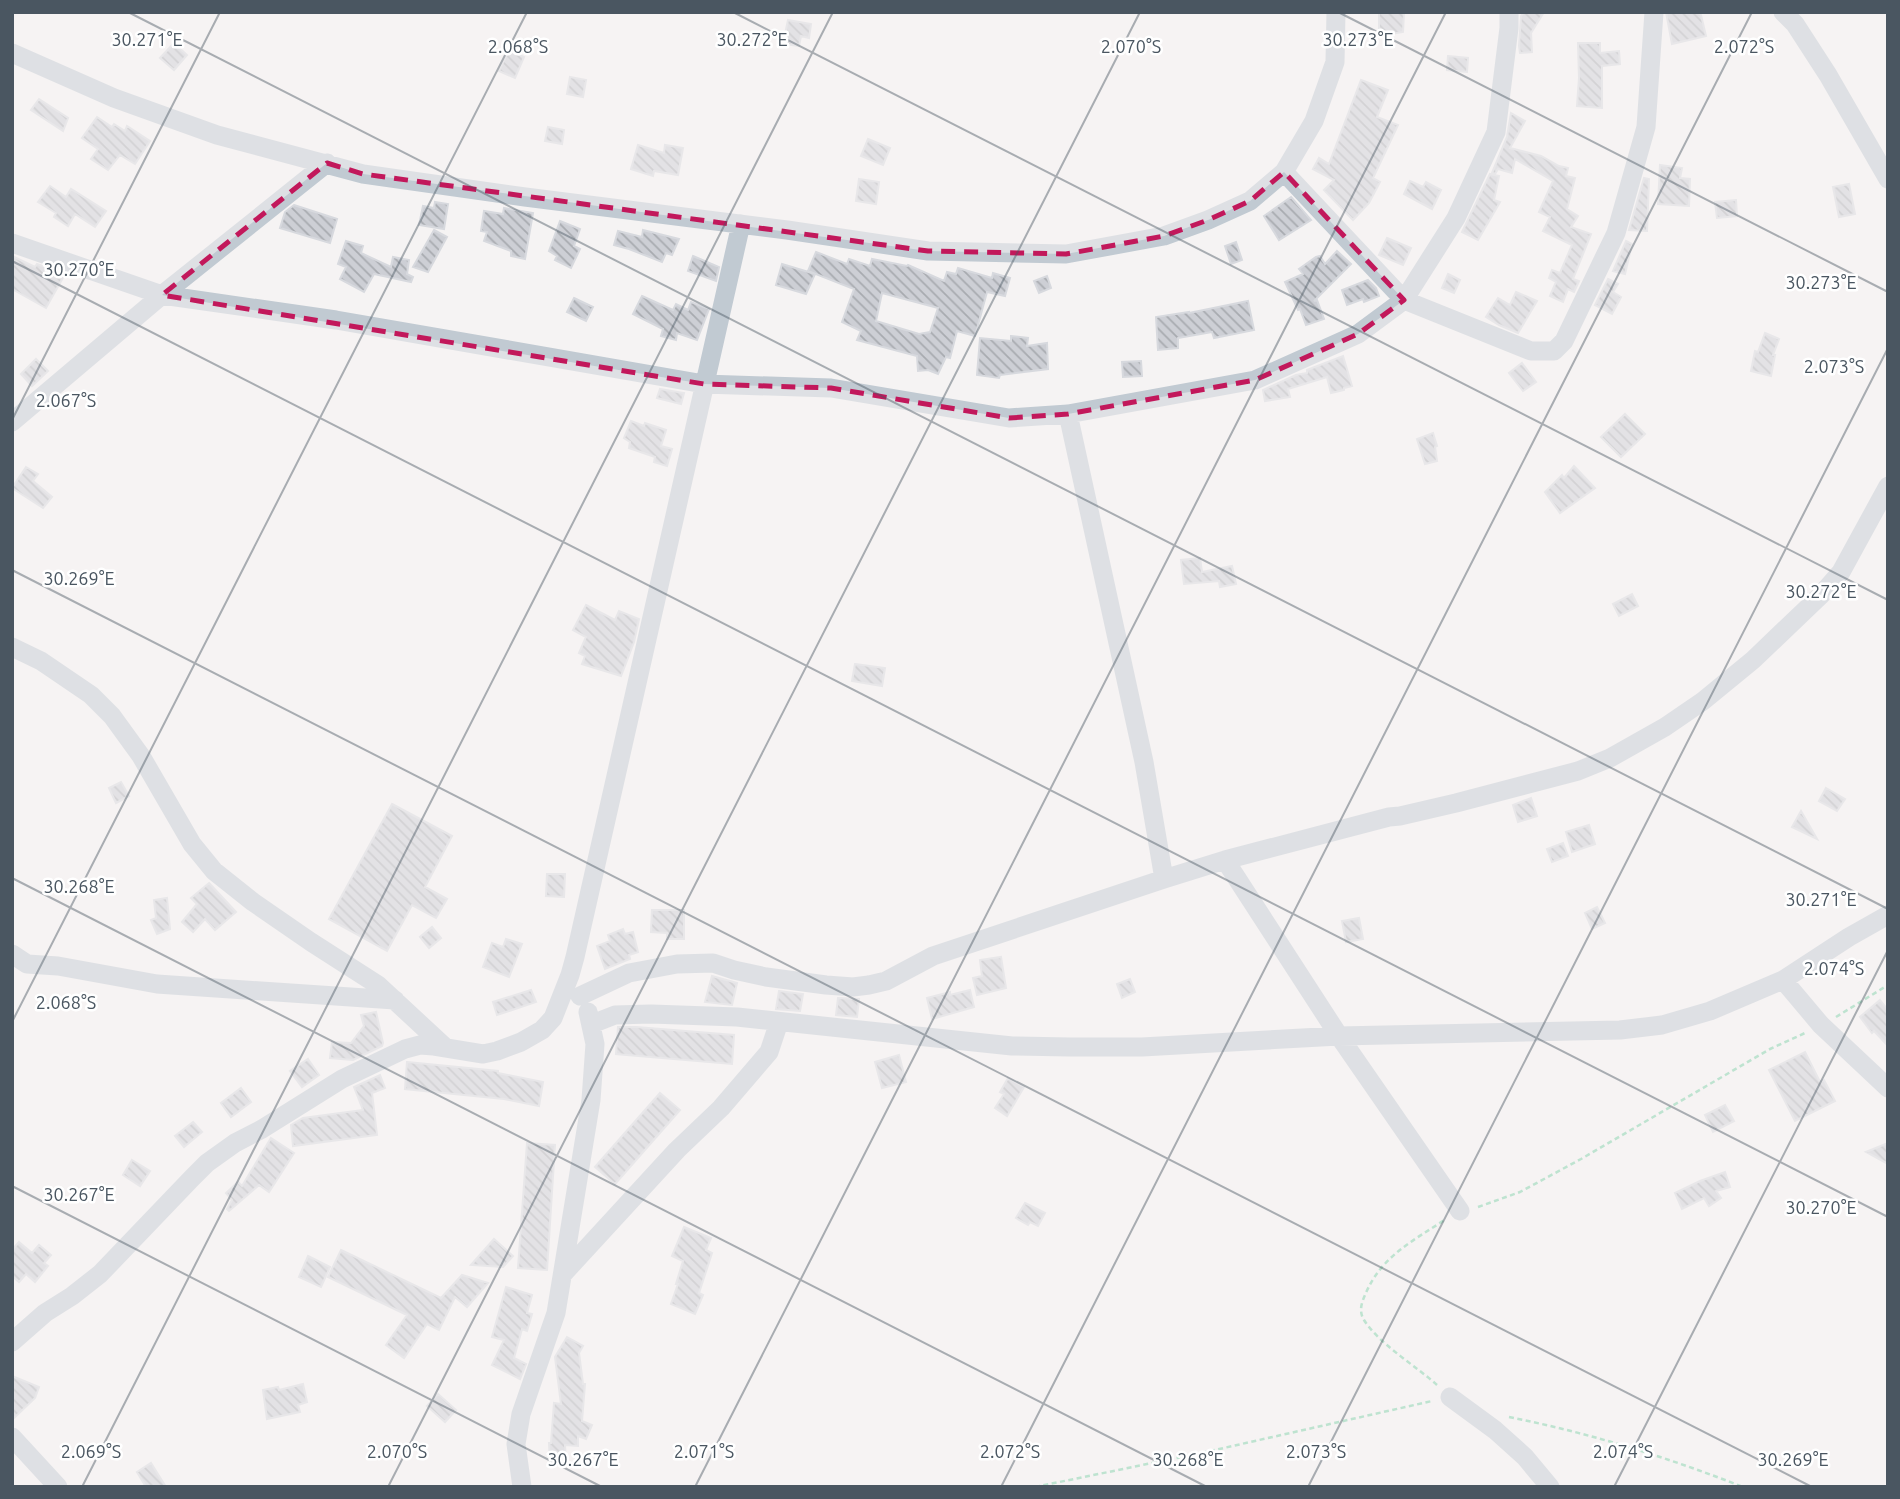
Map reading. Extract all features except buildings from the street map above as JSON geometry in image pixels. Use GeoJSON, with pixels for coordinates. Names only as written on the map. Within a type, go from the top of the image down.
{"type":"FeatureCollection","features":[{"type":"Feature","properties":{"kind":"street"},"geometry":{"type":"LineString","coordinates":[[12,53],[114,98],[218,135],[363,174],[928,251],[1066,254],[1164,236],[1208,220],[1251,201],[1284,172],[1314,121],[1335,62],[1336,12]]}},
{"type":"Feature","properties":{"kind":"street"},"geometry":{"type":"LineString","coordinates":[[12,243],[162,295],[336,320],[704,384],[831,388],[1009,418],[1068,414],[1255,380],[1358,334],[1404,300],[1456,218],[1496,132],[1509,12]]}},
{"type":"Feature","properties":{"kind":"street"},"geometry":{"type":"LineString","coordinates":[[1284,172],[1404,300],[1531,351],[1554,351],[1564,341],[1616,233],[1646,127],[1654,12]]}},
{"type":"Feature","properties":{"kind":"street"},"geometry":{"type":"LineString","coordinates":[[1783,12],[1795,24],[1881,150],[1888,179]]}},
{"type":"Feature","properties":{"kind":"street"},"geometry":{"type":"LineString","coordinates":[[12,422],[162,295],[327,163]]}},
{"type":"Feature","properties":{"kind":"street"},"geometry":{"type":"LineString","coordinates":[[12,1342],[45,1313],[100,1274],[207,1163],[342,1079],[405,1049],[420,1045],[483,1054],[498,1051],[542,1030],[553,1018],[570,975],[741,224]]}},
{"type":"Feature","properties":{"kind":"street"},"geometry":{"type":"LineString","coordinates":[[1068,414],[1144,762],[1164,879]]}},
{"type":"Feature","properties":{"kind":"street"},"geometry":{"type":"LineString","coordinates":[[580,996],[629,973],[651,968],[713,963],[766,977],[826,985],[869,985],[886,981],[933,956],[1225,860],[1578,771],[1610,758],[1665,727],[1703,701],[1753,660],[1841,572],[1888,486]]}},
{"type":"Feature","properties":{"kind":"street"},"geometry":{"type":"LineString","coordinates":[[12,647],[41,661],[91,695],[112,716],[141,756],[192,844],[214,871],[253,902],[378,985],[447,1049]]}},
{"type":"Feature","properties":{"kind":"street"},"geometry":{"type":"LineString","coordinates":[[1225,860],[1339,1036],[1460,1210]]}},
{"type":"Feature","properties":{"kind":"street"},"geometry":{"type":"LineString","coordinates":[[592,1024],[615,1015],[737,1017],[986,1043],[1142,1047],[1339,1036],[1620,1030],[1662,1025],[1710,1011],[1783,980],[1888,915]]}},
{"type":"Feature","properties":{"kind":"street"},"geometry":{"type":"LineString","coordinates":[[12,954],[27,964],[58,966],[157,984],[395,1000]]}},
{"type":"Feature","properties":{"kind":"street"},"geometry":{"type":"LineString","coordinates":[[522,1487],[516,1444],[522,1414],[556,1313],[591,1100],[595,1044],[592,1024],[570,975]]}},
{"type":"Feature","properties":{"kind":"street"},"geometry":{"type":"LineString","coordinates":[[1783,980],[1821,1025],[1888,1088]]}},
{"type":"Feature","properties":{"kind":"street"},"geometry":{"type":"LineString","coordinates":[[563,1275],[677,1150],[721,1108],[769,1052],[779,1022]]}},
{"type":"Feature","properties":{"kind":"street"},"geometry":{"type":"LineString","coordinates":[[1450,1397],[1505,1439],[1525,1457],[1550,1487]]}},
{"type":"Feature","properties":{"kind":"street"},"geometry":{"type":"LineString","coordinates":[[12,1437],[58,1487]]}},
{"type":"Feature","properties":{"kind":"path"},"geometry":{"type":"LineString","coordinates":[[1450,1397],[1382,1340],[1363,1318],[1362,1302],[1375,1273],[1402,1248],[1460,1210],[1476,1208],[1520,1192],[1888,985]]}},
{"type":"Feature","properties":{"kind":"path"},"geometry":{"type":"LineString","coordinates":[[1035,1487],[1450,1397]]}},
{"type":"Feature","properties":{"kind":"path"},"geometry":{"type":"LineString","coordinates":[[1503,1416],[1607,1440],[1743,1487]]}},
{"type":"Feature","properties":{"kind":"highlighted area"},"geometry":{"type":"Polygon","coordinates":[[[327,163],[363,174],[928,251],[1066,254],[1164,236],[1208,220],[1250,201],[1284,172],[1404,300],[1358,334],[1255,380],[1068,414],[1009,418],[831,388],[704,384],[162,295],[327,163]]]}}]}
